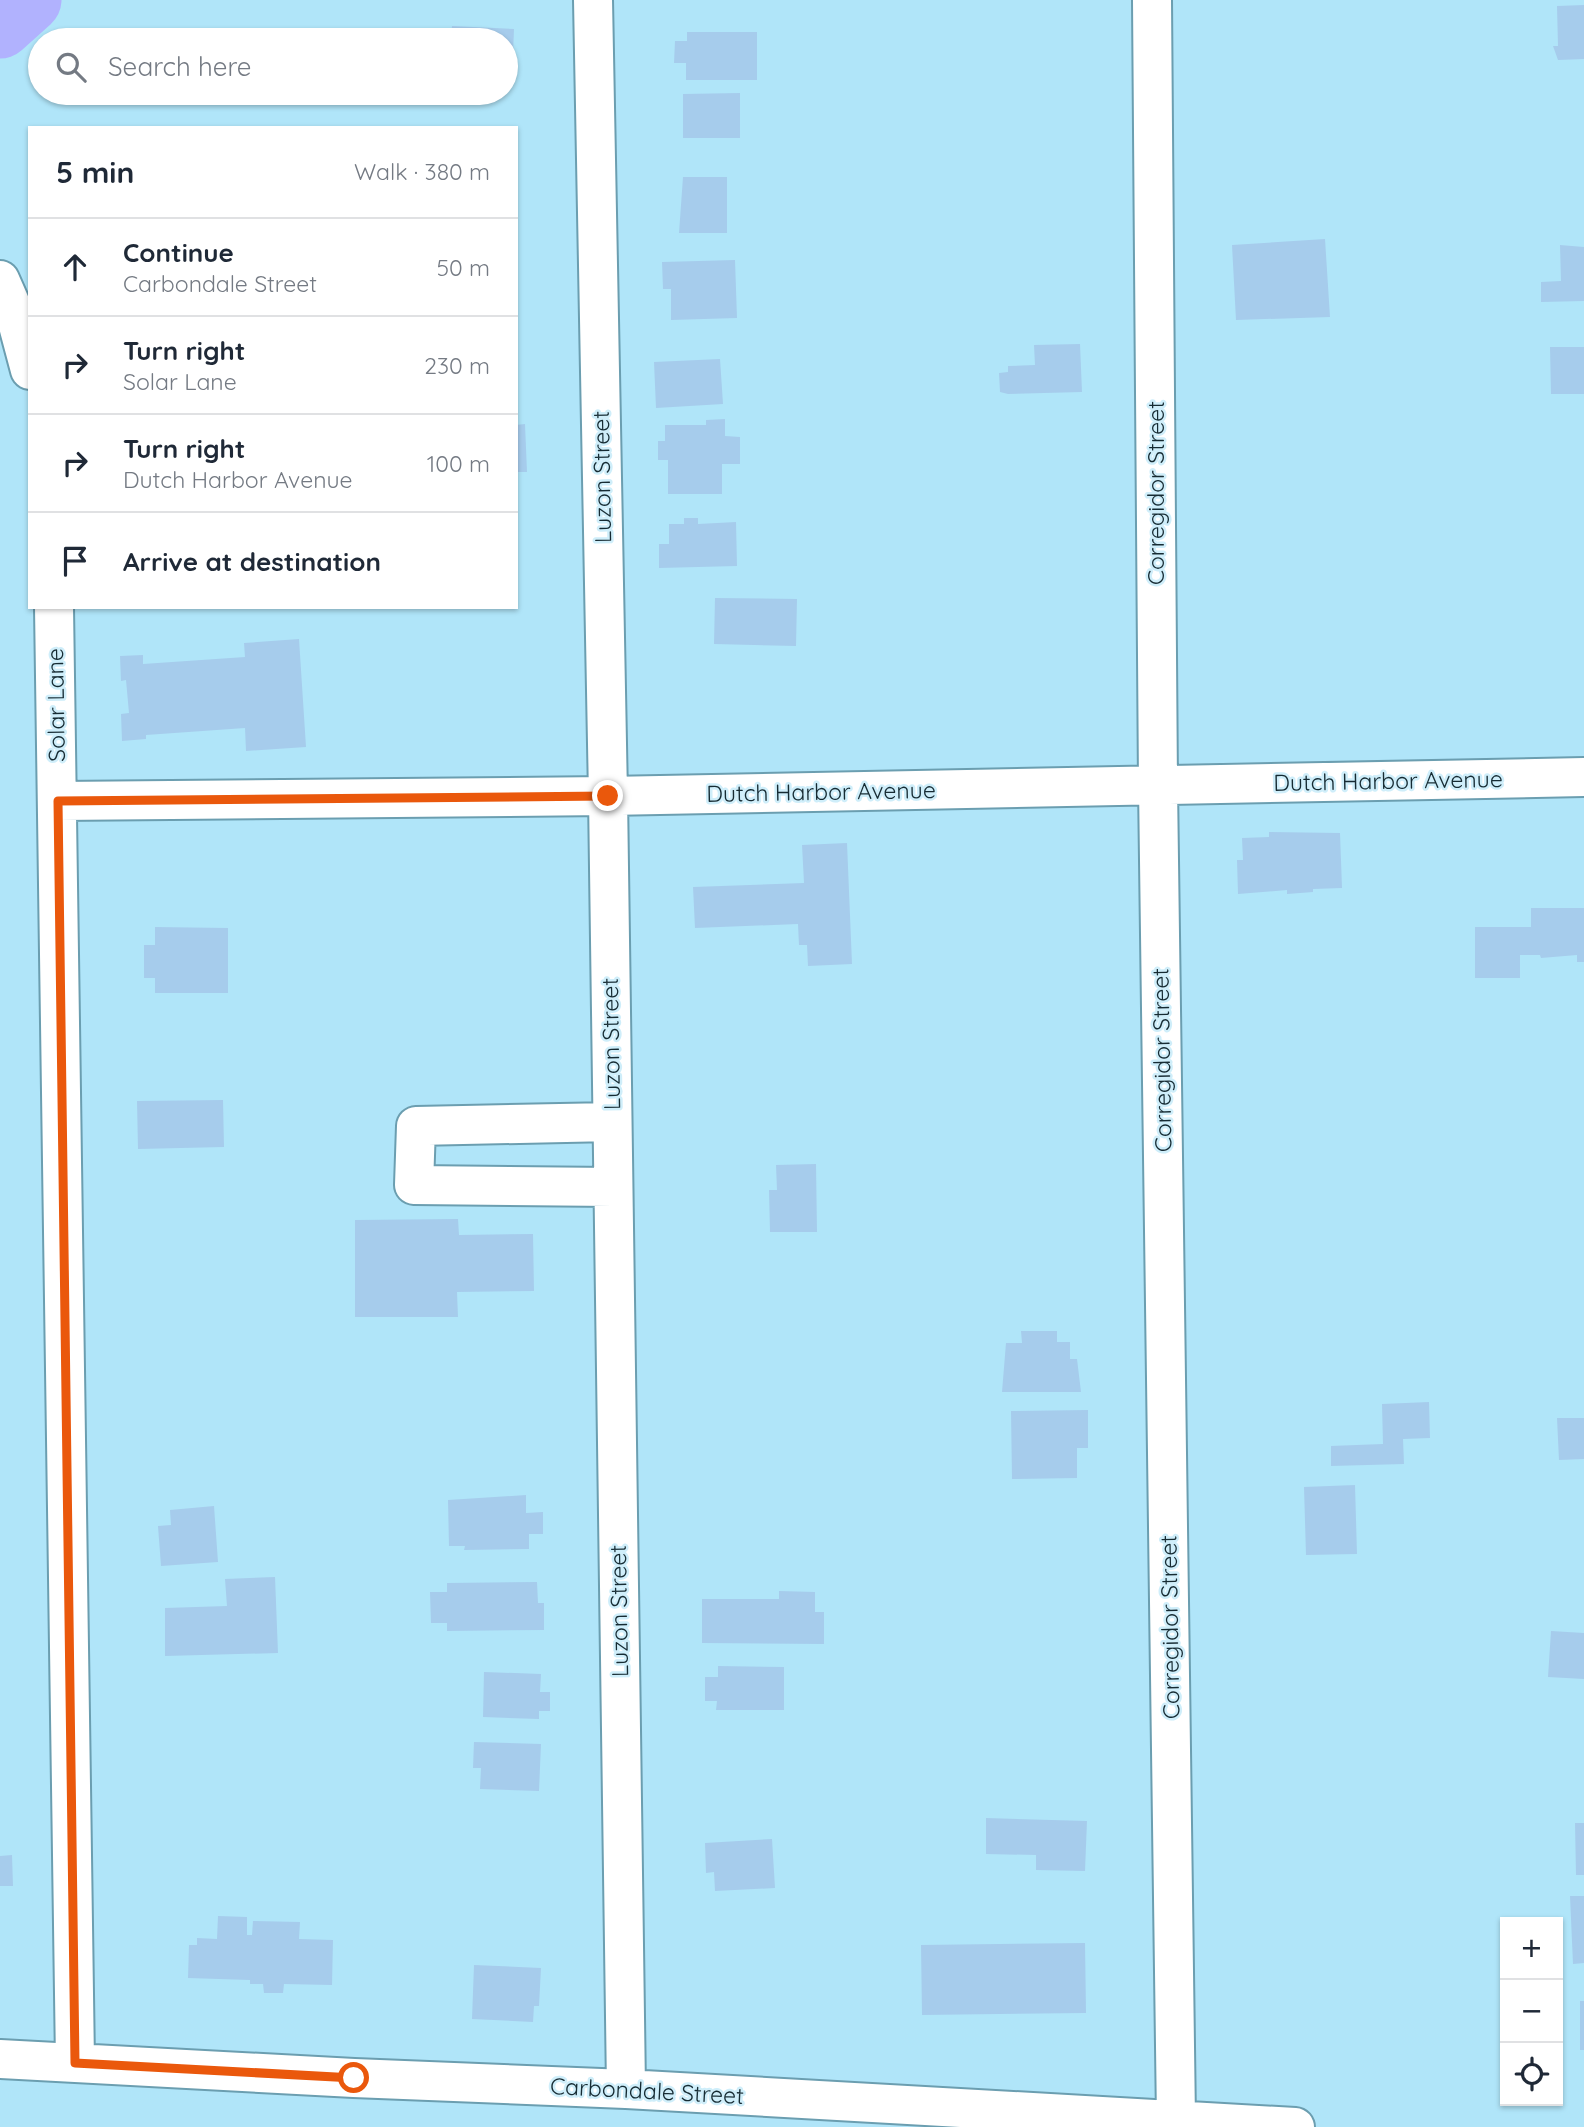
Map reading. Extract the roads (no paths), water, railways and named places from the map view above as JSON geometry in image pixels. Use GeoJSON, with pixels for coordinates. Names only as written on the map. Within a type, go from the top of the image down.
{"type":"FeatureCollection","features":[{"type":"Feature","properties":{"kind":"street","name":"Luzon Street"},"geometry":{"type":"LineString","coordinates":[[593,0],[608,796],[626,2089]]}},
{"type":"Feature","properties":{"kind":"street","name":"Corregidor Street"},"geometry":{"type":"LineString","coordinates":[[1152,0],[1158,786],[1176,2120]]}},
{"type":"Feature","properties":{"kind":"street"},"geometry":{"type":"LineString","coordinates":[[0,280],[15,314],[28,363]]}},
{"type":"Feature","properties":{"kind":"street","name":"Solar Lane"},"geometry":{"type":"LineString","coordinates":[[54,609],[75,2063]]}},
{"type":"Feature","properties":{"kind":"street","name":"Dutch Harbor Avenue"},"geometry":{"type":"LineString","coordinates":[[58,801],[608,796],[1584,776]]}},
{"type":"Feature","properties":{"kind":"street"},"geometry":{"type":"LineString","coordinates":[[612,1122],[416,1126],[414,1185],[613,1187]]}},
{"type":"Feature","properties":{"kind":"street","name":"Carbondale Street"},"geometry":{"type":"LineString","coordinates":[[0,2059],[626,2089],[1295,2127]]}},
{"type":"Feature","properties":{"kind":"waterway"},"geometry":{"type":"LineString","coordinates":[[0,26],[29,0]]}}]}
